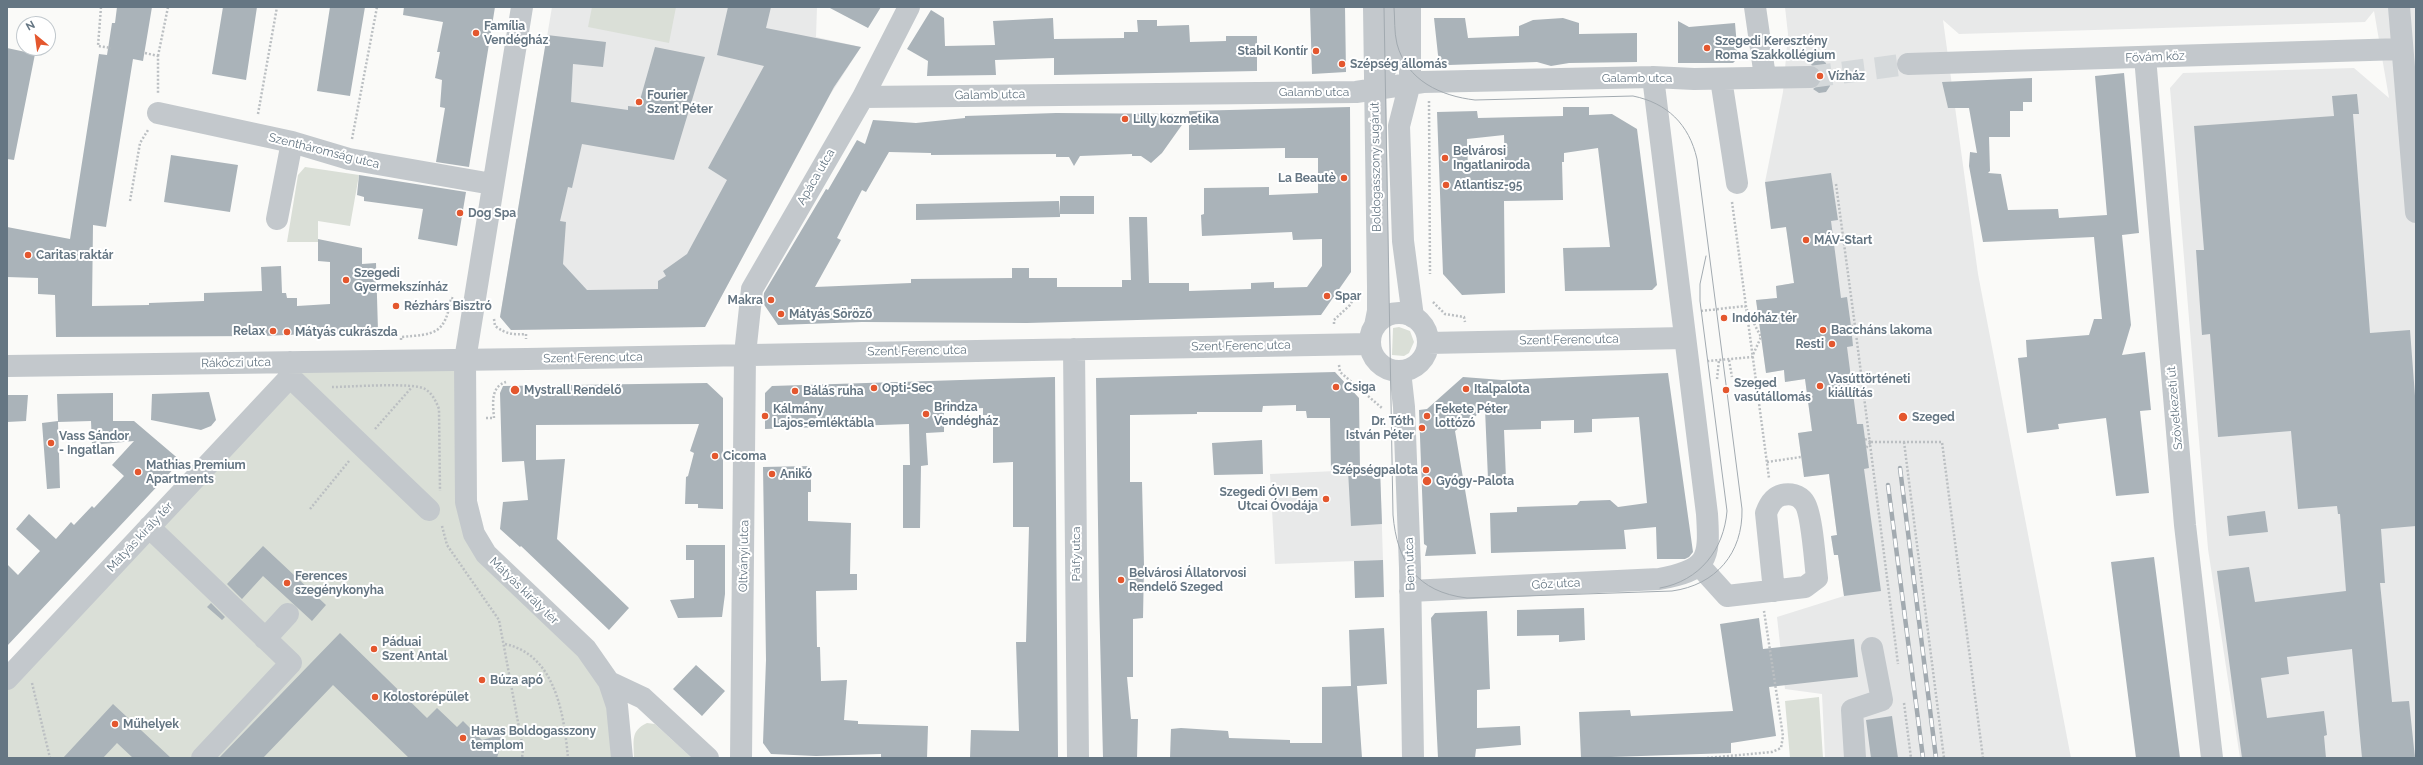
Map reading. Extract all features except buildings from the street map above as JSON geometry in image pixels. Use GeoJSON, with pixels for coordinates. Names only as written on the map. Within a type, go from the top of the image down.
{"type":"FeatureCollection","features":[{"type":"Feature","properties":{"kind":"street"},"geometry":{"type":"LineString","coordinates":[[465,360],[492,184],[522,7]]}},
{"type":"Feature","properties":{"kind":"street","name":"Apáca utca"},"geometry":{"type":"LineString","coordinates":[[746,354],[752,289],[863,97],[909,7]]}},
{"type":"Feature","properties":{"kind":"street","name":"Boldogasszony sugárút"},"geometry":{"type":"LineString","coordinates":[[1372,335],[1378,311],[1374,7]]}},
{"type":"Feature","properties":{"kind":"street"},"geometry":{"type":"LineString","coordinates":[[1375,91],[1392,56],[1390,7]]}},
{"type":"Feature","properties":{"kind":"street","name":"Boldogasszony sugárút"},"geometry":{"type":"LineString","coordinates":[[1410,7],[1420,82],[1399,126],[1403,241],[1413,316]]}},
{"type":"Feature","properties":{"kind":"street"},"geometry":{"type":"LineString","coordinates":[[1755,7],[1765,77],[1810,77]]}},
{"type":"Feature","properties":{"kind":"street"},"geometry":{"type":"LineString","coordinates":[[2399,7],[2407,54],[2416,212]]}},
{"type":"Feature","properties":{"kind":"street","name":"Fővám köz"},"geometry":{"type":"LineString","coordinates":[[1908,64],[2145,57],[2407,54]]}},
{"type":"Feature","properties":{"kind":"street"},"geometry":{"type":"LineString","coordinates":[[1392,56],[1420,82]]}},
{"type":"Feature","properties":{"kind":"street","name":"Szövetkezeti út"},"geometry":{"type":"LineString","coordinates":[[2145,57],[2185,525],[2212,758]]}},
{"type":"Feature","properties":{"kind":"street"},"geometry":{"type":"LineString","coordinates":[[1653,77],[1708,533],[1706,556],[1698,566],[1727,596],[1767,591]]}},
{"type":"Feature","properties":{"kind":"street","name":"Galamb utca"},"geometry":{"type":"LineString","coordinates":[[863,97],[1375,91],[1420,82],[1653,77],[1721,79],[1765,77]]}},
{"type":"Feature","properties":{"kind":"street"},"geometry":{"type":"LineString","coordinates":[[1721,79],[1736,183]]}},
{"type":"Feature","properties":{"kind":"street","name":"Szentháromság utca"},"geometry":{"type":"LineString","coordinates":[[158,113],[292,142],[349,159],[492,184]]}},
{"type":"Feature","properties":{"kind":"street"},"geometry":{"type":"LineString","coordinates":[[277,219],[292,142]]}},
{"type":"Feature","properties":{"kind":"street"},"geometry":{"type":"LineString","coordinates":[[1394,313],[1413,316],[1424,328],[1428,343],[1423,359],[1409,370],[1389,370],[1375,359],[1372,335],[1383,318],[1394,313]]}},
{"type":"Feature","properties":{"kind":"street","name":"Szent Ferenc utca"},"geometry":{"type":"LineString","coordinates":[[465,360],[1074,349],[1372,335]]}},
{"type":"Feature","properties":{"kind":"street","name":"Szent Ferenc utca"},"geometry":{"type":"LineString","coordinates":[[1428,343],[1465,341],[1685,338]]}},
{"type":"Feature","properties":{"kind":"street","name":"Pálfy utca"},"geometry":{"type":"LineString","coordinates":[[1074,349],[1078,758]]}},
{"type":"Feature","properties":{"kind":"street","name":"Oltványi utca"},"geometry":{"type":"LineString","coordinates":[[741,758],[746,354]]}},
{"type":"Feature","properties":{"kind":"street","name":"Rákóczi utca"},"geometry":{"type":"LineString","coordinates":[[7,366],[290,369],[465,360]]}},
{"type":"Feature","properties":{"kind":"street","name":"Mátyás király tér"},"geometry":{"type":"LineString","coordinates":[[465,360],[466,502],[474,534],[486,554],[586,650],[609,682],[617,706],[622,758]]}},
{"type":"Feature","properties":{"kind":"street"},"geometry":{"type":"LineString","coordinates":[[290,369],[429,510]]}},
{"type":"Feature","properties":{"kind":"street","name":"Mátyás király tér"},"geometry":{"type":"LineString","coordinates":[[7,680],[149,527],[290,369]]}},
{"type":"Feature","properties":{"kind":"street","name":"Bem utca"},"geometry":{"type":"LineString","coordinates":[[1400,371],[1404,406],[1410,591],[1413,758]]}},
{"type":"Feature","properties":{"kind":"street"},"geometry":{"type":"LineString","coordinates":[[149,527],[291,663],[202,758]]}},
{"type":"Feature","properties":{"kind":"street","name":"Gőz utca"},"geometry":{"type":"LineString","coordinates":[[1410,591],[1659,579],[1682,575],[1698,566]]}},
{"type":"Feature","properties":{"kind":"street"},"geometry":{"type":"LineString","coordinates":[[265,639],[288,614]]}},
{"type":"Feature","properties":{"kind":"street"},"geometry":{"type":"LineString","coordinates":[[1856,758],[1852,710],[1882,700],[1872,648]]}},
{"type":"Feature","properties":{"kind":"street"},"geometry":{"type":"LineString","coordinates":[[609,682],[643,698],[708,758]]}},
{"type":"Feature","properties":{"kind":"path"},"geometry":{"type":"LineString","coordinates":[[101,7],[98,46],[110,48]]}},
{"type":"Feature","properties":{"kind":"path"},"geometry":{"type":"LineString","coordinates":[[158,56],[168,7]]}},
{"type":"Feature","properties":{"kind":"path"},"geometry":{"type":"LineString","coordinates":[[255,134],[277,7]]}},
{"type":"Feature","properties":{"kind":"path"},"geometry":{"type":"LineString","coordinates":[[349,159],[377,7]]}},
{"type":"Feature","properties":{"kind":"path"},"geometry":{"type":"LineString","coordinates":[[1420,82],[1430,278]]}},
{"type":"Feature","properties":{"kind":"path"},"geometry":{"type":"LineString","coordinates":[[1736,183],[1731,192],[1745,306],[1770,483]]}},
{"type":"Feature","properties":{"kind":"path"},"geometry":{"type":"LineString","coordinates":[[1836,184],[1871,442],[1899,667]]}},
{"type":"Feature","properties":{"kind":"path"},"geometry":{"type":"LineString","coordinates":[[1335,329],[1334,320],[1350,305],[1357,292]]}},
{"type":"Feature","properties":{"kind":"path"},"geometry":{"type":"LineString","coordinates":[[401,343],[401,338],[434,334],[443,327],[451,298],[456,299]]}},
{"type":"Feature","properties":{"kind":"path"},"geometry":{"type":"LineString","coordinates":[[1431,300],[1445,314],[1464,317],[1465,341]]}},
{"type":"Feature","properties":{"kind":"path"},"geometry":{"type":"LineString","coordinates":[[1694,312],[1745,306]]}},
{"type":"Feature","properties":{"kind":"path"},"geometry":{"type":"LineString","coordinates":[[1745,306],[1761,337],[1752,358]]}},
{"type":"Feature","properties":{"kind":"path"},"geometry":{"type":"LineString","coordinates":[[493,318],[495,326],[503,332],[511,335],[526,334],[526,341]]}},
{"type":"Feature","properties":{"kind":"path"},"geometry":{"type":"LineString","coordinates":[[1700,362],[1752,358]]}},
{"type":"Feature","properties":{"kind":"path"},"geometry":{"type":"LineString","coordinates":[[1717,379],[1719,360]]}},
{"type":"Feature","properties":{"kind":"path"},"geometry":{"type":"LineString","coordinates":[[1729,360],[1732,377]]}},
{"type":"Feature","properties":{"kind":"path"},"geometry":{"type":"LineString","coordinates":[[1339,361],[1340,372],[1382,407]]}},
{"type":"Feature","properties":{"kind":"path"},"geometry":{"type":"LineString","coordinates":[[404,380],[405,395]]}},
{"type":"Feature","properties":{"kind":"path"},"geometry":{"type":"LineString","coordinates":[[483,419],[494,418],[493,395],[496,388],[509,381]]}},
{"type":"Feature","properties":{"kind":"path"},"geometry":{"type":"LineString","coordinates":[[1865,439],[1871,442],[1942,442],[1983,758]]}},
{"type":"Feature","properties":{"kind":"path"},"geometry":{"type":"LineString","coordinates":[[1866,448],[1871,442]]}},
{"type":"Feature","properties":{"kind":"path"},"geometry":{"type":"LineString","coordinates":[[1904,442],[1944,758]]}},
{"type":"Feature","properties":{"kind":"path"},"geometry":{"type":"LineString","coordinates":[[1767,462],[1801,457]]}},
{"type":"Feature","properties":{"kind":"path"},"geometry":{"type":"LineString","coordinates":[[1707,758],[1772,752],[1781,748],[1783,736],[1767,591]]}},
{"type":"Feature","properties":{"kind":"path"},"geometry":{"type":"LineString","coordinates":[[505,644],[530,653],[554,688],[561,707],[568,758]]}},
{"type":"Feature","properties":{"kind":"path"},"geometry":{"type":"LineString","coordinates":[[27,659],[41,726],[50,758]]}},
{"type":"Feature","properties":{"kind":"path"},"geometry":{"type":"LineString","coordinates":[[1903,698],[1911,758]]}},
{"type":"Feature","properties":{"kind":"shaded area"},"geometry":{"type":"Polygon","coordinates":[[[552,7],[817,7],[816,37],[861,47],[830,95],[705,327],[511,330],[500,317],[552,7]]]}},
{"type":"Feature","properties":{"kind":"shaded area"},"geometry":{"type":"Polygon","coordinates":[[[592,7],[676,7],[669,43],[588,27],[592,7]]]}},
{"type":"Feature","properties":{"kind":"shaded area"},"geometry":{"type":"Polygon","coordinates":[[[1785,7],[2416,7],[2416,758],[2240,758],[2208,549],[2170,88],[2183,73],[2354,68],[2389,98],[2374,11],[2365,22],[1959,34],[1943,20],[1978,274],[2071,758],[1825,758],[1822,694],[1785,689],[1777,617],[1844,596],[1838,555],[1834,555],[1831,536],[1837,535],[1829,474],[1804,477],[1798,433],[1812,431],[1805,379],[1785,382],[1784,370],[1766,373],[1756,300],[1777,298],[1776,286],[1794,283],[1786,227],[1771,229],[1765,182],[1783,92],[1788,34],[1785,7]]]}},
{"type":"Feature","properties":{"kind":"shaded area"},"geometry":{"type":"Polygon","coordinates":[[[305,167],[359,175],[350,226],[318,221],[318,242],[287,242],[298,175],[305,167]]]}},
{"type":"Feature","properties":{"kind":"shaded area"},"geometry":{"type":"Polygon","coordinates":[[[1399,327],[1410,331],[1414,342],[1409,353],[1404,356],[1392,355],[1393,328],[1399,327]]]}},
{"type":"Feature","properties":{"kind":"shaded area"},"geometry":{"type":"Polygon","coordinates":[[[465,360],[474,534],[599,665],[622,758],[7,758],[7,679],[290,362],[465,360]]]}},
{"type":"Feature","properties":{"kind":"shaded area","name":"Szegedi ÓVI Bem Utcai Óvodája"},"geometry":{"type":"Polygon","coordinates":[[[1380,469],[1383,560],[1275,564],[1270,474],[1380,469]]]}},
{"type":"Feature","properties":{"kind":"shaded area"},"geometry":{"type":"Polygon","coordinates":[[[1819,697],[1823,758],[1790,758],[1785,701],[1819,697]]]}},
{"type":"Feature","properties":{"kind":"shaded area"},"geometry":{"type":"Polygon","coordinates":[[[647,723],[655,724],[692,758],[634,758],[635,733],[647,723]]]}},
{"type":"Feature","properties":{"kind":"tunnel"},"geometry":{"type":"LineString","coordinates":[[1810,77],[1908,64]]}},
{"type":"Feature","properties":{"kind":"tram line"},"geometry":{"type":"LineString","coordinates":[[1384,7],[1393,515],[1395,532],[1399,547],[1405,560],[1413,572],[1435,589],[1450,595],[1467,598],[1672,591],[1688,588],[1702,582],[1714,574],[1732,553],[1738,540],[1742,509],[1697,159],[1688,135],[1675,117],[1666,110],[1645,99],[1633,96],[1475,100],[1450,95],[1438,90],[1417,77],[1402,57],[1396,39],[1394,7]]}},
{"type":"Feature","properties":{"kind":"tram line"},"geometry":{"type":"LineString","coordinates":[[1660,588],[1687,578],[1698,571],[1707,561],[1721,538],[1727,511],[1700,301],[1700,284],[1706,256]]}},
{"type":"Feature","properties":{"kind":"railway"},"geometry":{"type":"LineString","coordinates":[[1900,468],[1936,758]]}},
{"type":"Feature","properties":{"kind":"railway"},"geometry":{"type":"LineString","coordinates":[[1888,485],[1923,758]]}},
{"type":"Feature","properties":{"kind":"place","name":"Família Vendégház"},"geometry":{"type":"Point","coordinates":[476,33]}},
{"type":"Feature","properties":{"kind":"place","name":"Szegedi Keresztény Roma Szakkollégium"},"geometry":{"type":"Point","coordinates":[1707,48]}},
{"type":"Feature","properties":{"kind":"place","name":"Stabil Kontír"},"geometry":{"type":"Point","coordinates":[1316,51]}},
{"type":"Feature","properties":{"kind":"place","name":"Szépség állomás"},"geometry":{"type":"Point","coordinates":[1342,64]}},
{"type":"Feature","properties":{"kind":"place","name":"Vízház"},"geometry":{"type":"Point","coordinates":[1820,76]}},
{"type":"Feature","properties":{"kind":"place","name":"Fourier Szent Péter"},"geometry":{"type":"Point","coordinates":[639,102]}},
{"type":"Feature","properties":{"kind":"place","name":"Lilly kozmetika"},"geometry":{"type":"Point","coordinates":[1125,119]}},
{"type":"Feature","properties":{"kind":"place","name":"Belvárosi Ingatlaniroda"},"geometry":{"type":"Point","coordinates":[1445,158]}},
{"type":"Feature","properties":{"kind":"place","name":"La Beautè"},"geometry":{"type":"Point","coordinates":[1344,178]}},
{"type":"Feature","properties":{"kind":"place","name":"Atlantisz-95"},"geometry":{"type":"Point","coordinates":[1446,185]}},
{"type":"Feature","properties":{"kind":"place","name":"Dog Spa"},"geometry":{"type":"Point","coordinates":[460,213]}},
{"type":"Feature","properties":{"kind":"place","name":"MÁV-Start"},"geometry":{"type":"Point","coordinates":[1806,240]}},
{"type":"Feature","properties":{"kind":"place","name":"Caritas raktár"},"geometry":{"type":"Point","coordinates":[28,255]}},
{"type":"Feature","properties":{"kind":"place","name":"Szegedi Gyermekszínház"},"geometry":{"type":"Point","coordinates":[346,280]}},
{"type":"Feature","properties":{"kind":"place","name":"Spar"},"geometry":{"type":"Point","coordinates":[1327,296]}},
{"type":"Feature","properties":{"kind":"place","name":"Makra"},"geometry":{"type":"Point","coordinates":[771,300]}},
{"type":"Feature","properties":{"kind":"place","name":"Rézhárs Bisztró"},"geometry":{"type":"Point","coordinates":[396,306]}},
{"type":"Feature","properties":{"kind":"place","name":"Mátyás Söröző"},"geometry":{"type":"Point","coordinates":[781,314]}},
{"type":"Feature","properties":{"kind":"place","name":"Indóház tér"},"geometry":{"type":"Point","coordinates":[1724,318]}},
{"type":"Feature","properties":{"kind":"place","name":"Baccháns lakoma"},"geometry":{"type":"Point","coordinates":[1823,330]}},
{"type":"Feature","properties":{"kind":"place","name":"Relax"},"geometry":{"type":"Point","coordinates":[273,331]}},
{"type":"Feature","properties":{"kind":"place","name":"Mátyás cukrászda"},"geometry":{"type":"Point","coordinates":[287,332]}},
{"type":"Feature","properties":{"kind":"place","name":"Resti"},"geometry":{"type":"Point","coordinates":[1832,344]}},
{"type":"Feature","properties":{"kind":"place","name":"Vasúttörténeti kiállítás"},"geometry":{"type":"Point","coordinates":[1820,386]}},
{"type":"Feature","properties":{"kind":"place","name":"Csiga"},"geometry":{"type":"Point","coordinates":[1336,387]}},
{"type":"Feature","properties":{"kind":"place","name":"Opti-Sec"},"geometry":{"type":"Point","coordinates":[874,388]}},
{"type":"Feature","properties":{"kind":"place","name":"Italpalota"},"geometry":{"type":"Point","coordinates":[1466,389]}},
{"type":"Feature","properties":{"kind":"place","name":"Mystrall Rendelő"},"geometry":{"type":"Point","coordinates":[515,390]}},
{"type":"Feature","properties":{"kind":"place","name":"Szeged vasútállomás"},"geometry":{"type":"Point","coordinates":[1726,390]}},
{"type":"Feature","properties":{"kind":"place","name":"Bálás ruha"},"geometry":{"type":"Point","coordinates":[795,391]}},
{"type":"Feature","properties":{"kind":"place","name":"Brindza Vendégház"},"geometry":{"type":"Point","coordinates":[926,414]}},
{"type":"Feature","properties":{"kind":"place","name":"Kálmány Lajos-emléktábla"},"geometry":{"type":"Point","coordinates":[765,416]}},
{"type":"Feature","properties":{"kind":"place","name":"Fekete Péter lottózó"},"geometry":{"type":"Point","coordinates":[1427,416]}},
{"type":"Feature","properties":{"kind":"place","name":"Szeged"},"geometry":{"type":"Point","coordinates":[1903,417]}},
{"type":"Feature","properties":{"kind":"place","name":"Dr. Tóth István Péter"},"geometry":{"type":"Point","coordinates":[1422,428]}},
{"type":"Feature","properties":{"kind":"place","name":"Vass Sándor - Ingatlan"},"geometry":{"type":"Point","coordinates":[51,443]}},
{"type":"Feature","properties":{"kind":"place","name":"Cicoma"},"geometry":{"type":"Point","coordinates":[715,456]}},
{"type":"Feature","properties":{"kind":"place","name":"Szépségpalota"},"geometry":{"type":"Point","coordinates":[1426,470]}},
{"type":"Feature","properties":{"kind":"place","name":"Mathias Premium Apartments"},"geometry":{"type":"Point","coordinates":[138,472]}},
{"type":"Feature","properties":{"kind":"place","name":"Anikó"},"geometry":{"type":"Point","coordinates":[772,474]}},
{"type":"Feature","properties":{"kind":"place","name":"Gyógy-Palota"},"geometry":{"type":"Point","coordinates":[1427,481]}},
{"type":"Feature","properties":{"kind":"place","name":"Szegedi ÓVI Bem Utcai Óvodája"},"geometry":{"type":"Point","coordinates":[1326,499]}},
{"type":"Feature","properties":{"kind":"place","name":"Belvárosi Állatorvosi Rendelő Szeged"},"geometry":{"type":"Point","coordinates":[1121,580]}},
{"type":"Feature","properties":{"kind":"place","name":"Ferences szegénykonyha"},"geometry":{"type":"Point","coordinates":[287,583]}},
{"type":"Feature","properties":{"kind":"place","name":"Páduai Szent Antal"},"geometry":{"type":"Point","coordinates":[374,649]}},
{"type":"Feature","properties":{"kind":"place","name":"Búza apó"},"geometry":{"type":"Point","coordinates":[482,680]}},
{"type":"Feature","properties":{"kind":"place","name":"Kolostorépület"},"geometry":{"type":"Point","coordinates":[375,697]}},
{"type":"Feature","properties":{"kind":"place","name":"Műhelyek"},"geometry":{"type":"Point","coordinates":[115,724]}},
{"type":"Feature","properties":{"kind":"place","name":"Havas Boldogasszony templom"},"geometry":{"type":"Point","coordinates":[463,738]}}]}
